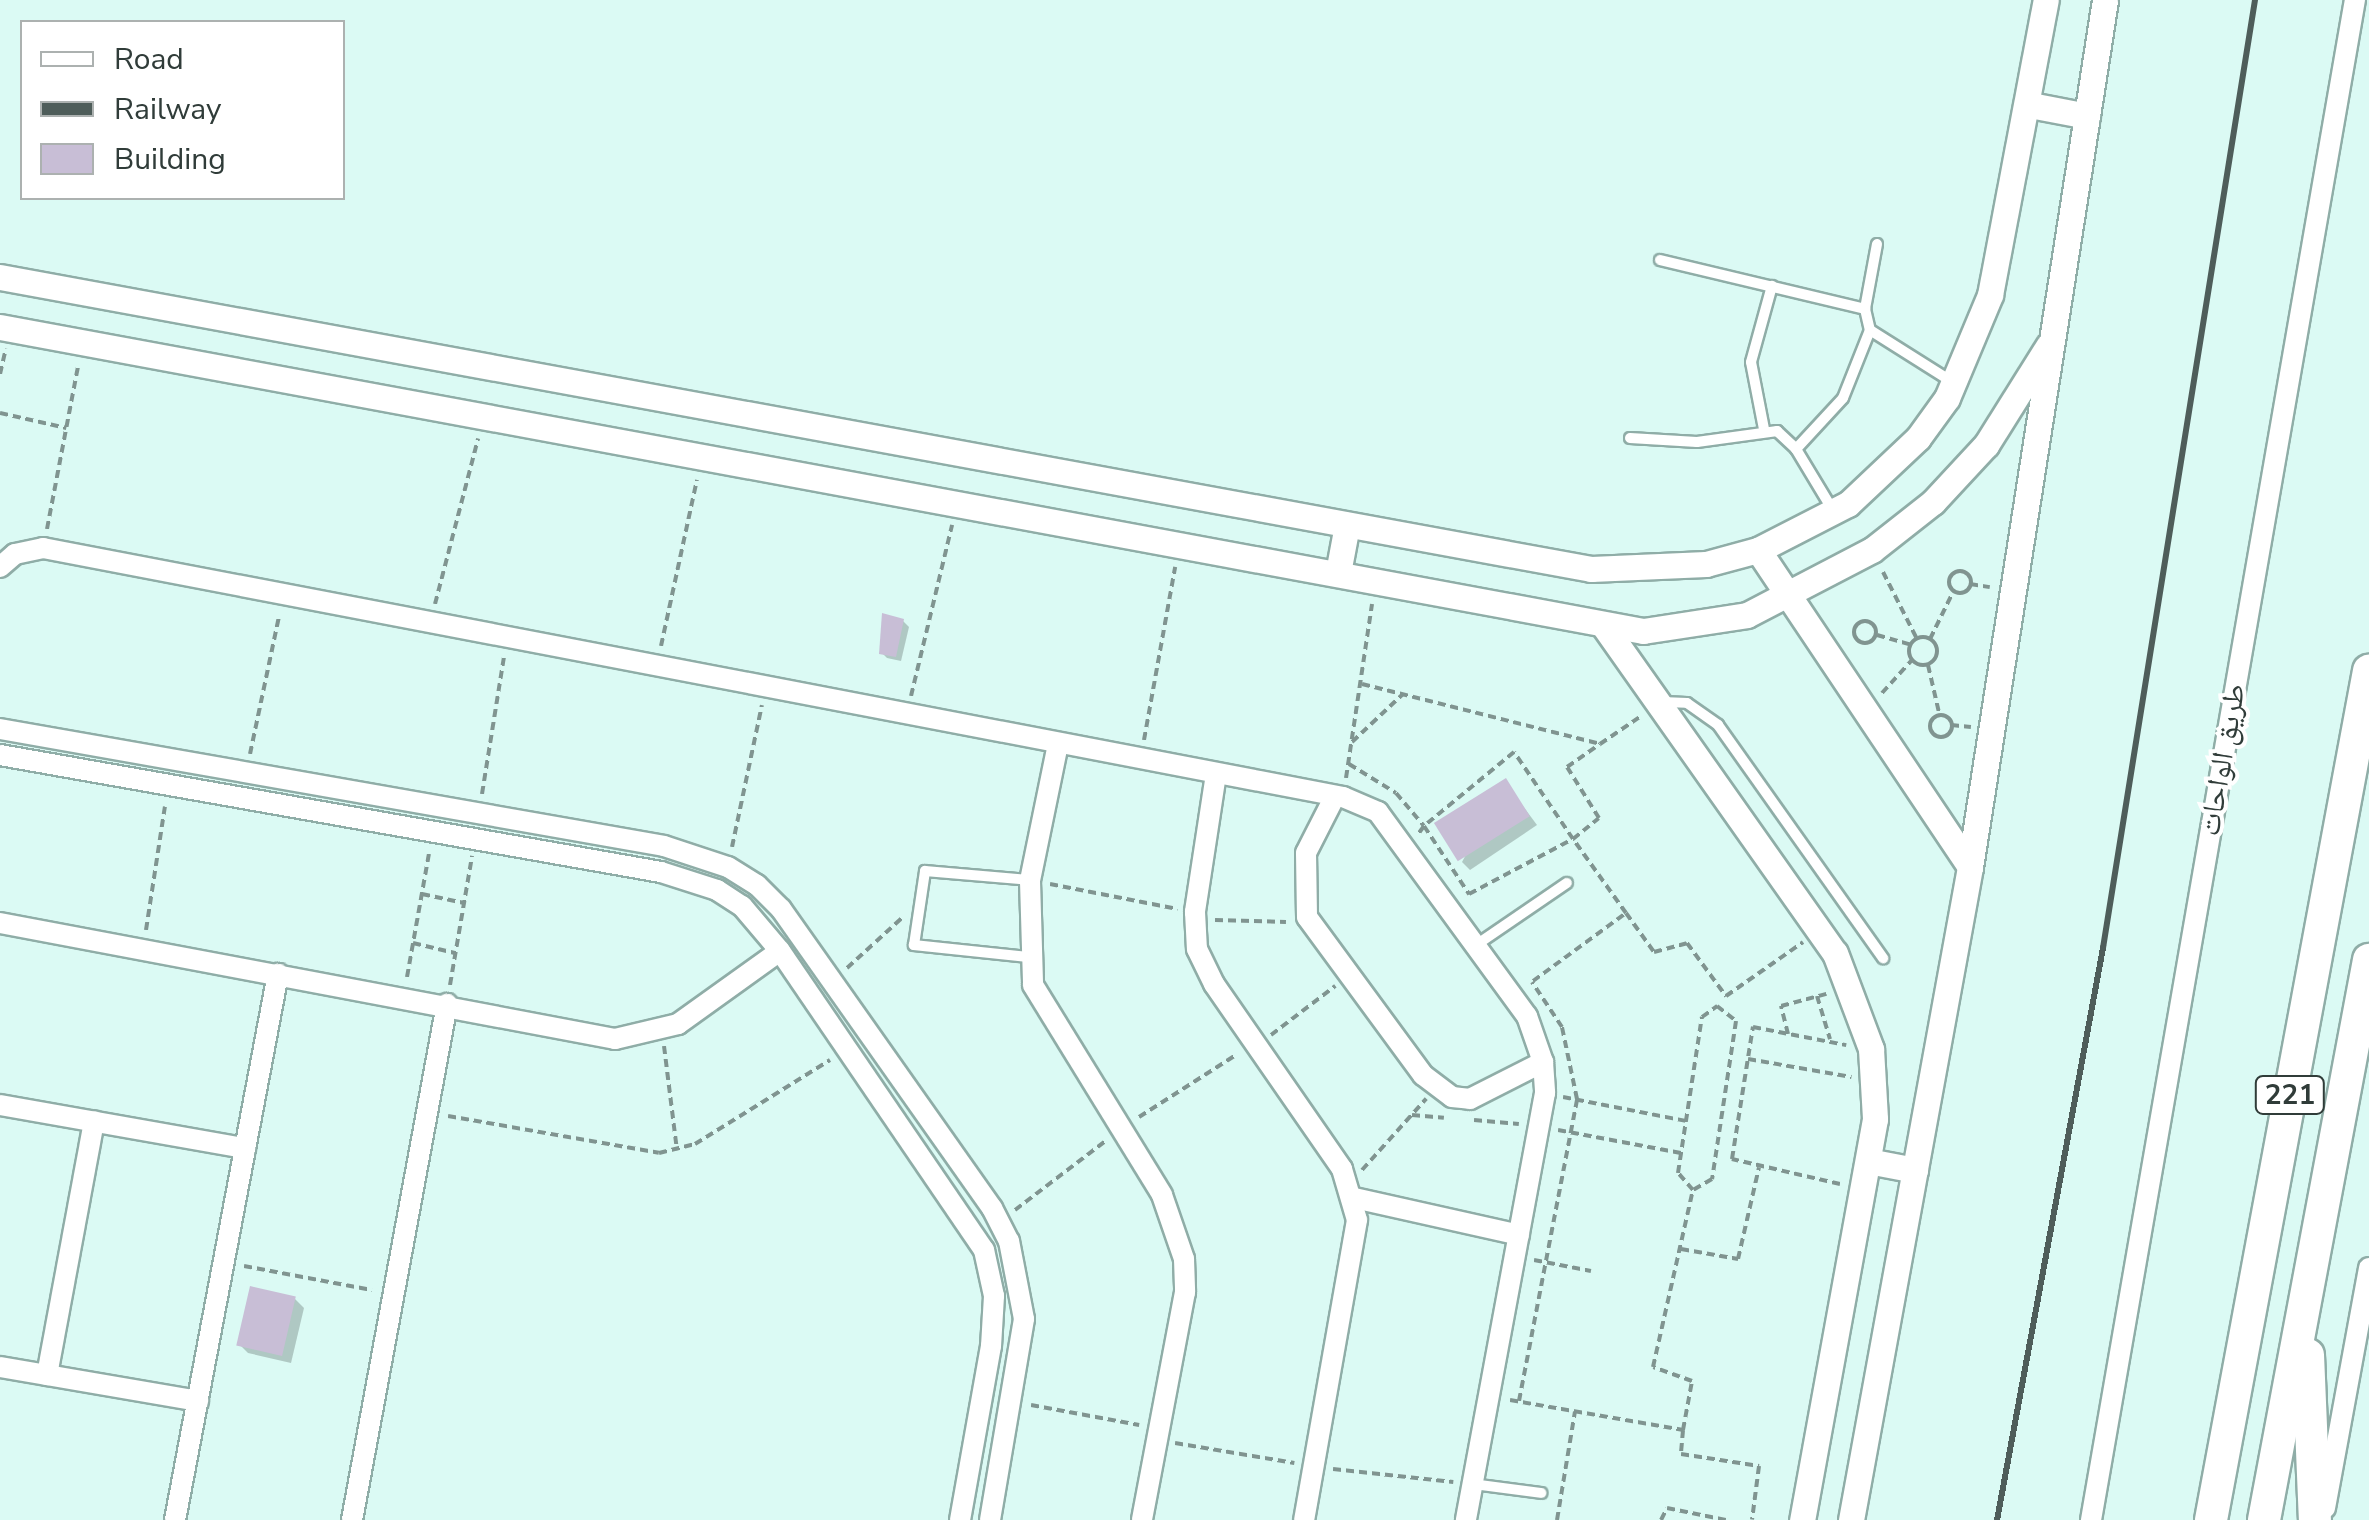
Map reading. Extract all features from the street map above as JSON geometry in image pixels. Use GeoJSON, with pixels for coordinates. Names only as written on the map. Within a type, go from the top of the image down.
{"type":"FeatureCollection","features":[{"type":"Feature","properties":{"kind":"highway","name":"221"},"geometry":{"type":"LineString","coordinates":[[2210,1520],[2369,671]]}},
{"type":"Feature","properties":{"kind":"highway","name":"221"},"geometry":{"type":"LineString","coordinates":[[2264,1520],[2369,960]]}},
{"type":"Feature","properties":{"kind":"highway"},"geometry":{"type":"LineString","coordinates":[[2306,1297],[2319,1520]]}},
{"type":"Feature","properties":{"kind":"street"},"geometry":{"type":"LineString","coordinates":[[0,276],[1591,569],[1649,571],[1758,550],[1834,512],[1918,438],[1956,384],[1990,295],[2030,105],[2046,0]]}},
{"type":"Feature","properties":{"kind":"street"},"geometry":{"type":"LineString","coordinates":[[1852,1520],[1970,867],[2048,346],[2105,0]]}},
{"type":"Feature","properties":{"kind":"street","name":"طريق الواحات"},"geometry":{"type":"LineString","coordinates":[[2091,1520],[2354,0]]}},
{"type":"Feature","properties":{"kind":"street"},"geometry":{"type":"LineString","coordinates":[[2030,105],[2086,116]]}},
{"type":"Feature","properties":{"kind":"street"},"geometry":{"type":"LineString","coordinates":[[0,327],[296,377],[484,416],[1338,572],[1604,626],[1692,628],[1747,615],[1789,596],[1872,550],[1933,502],[1986,445],[2048,346]]}},
{"type":"Feature","properties":{"kind":"street"},"geometry":{"type":"LineString","coordinates":[[296,377],[303,331]]}},
{"type":"Feature","properties":{"kind":"street"},"geometry":{"type":"LineString","coordinates":[[1338,572],[1347,525]]}},
{"type":"Feature","properties":{"kind":"street"},"geometry":{"type":"LineString","coordinates":[[0,567],[15,554],[43,548],[1339,797],[1378,812],[1409,849],[1526,1016],[1544,1062],[1545,1093],[1466,1520]]}},
{"type":"Feature","properties":{"kind":"street"},"geometry":{"type":"LineString","coordinates":[[1758,550],[1970,867]]}},
{"type":"Feature","properties":{"kind":"street"},"geometry":{"type":"LineString","coordinates":[[1604,626],[1820,930],[1853,988],[1871,1049],[1874,1082],[1864,1190],[1802,1520]]}},
{"type":"Feature","properties":{"kind":"street"},"geometry":{"type":"LineString","coordinates":[[0,730],[605,836],[697,854],[728,866],[781,909],[1000,1222],[1023,1294],[1011,1401],[990,1520]]}},
{"type":"Feature","properties":{"kind":"street"},"geometry":{"type":"LineString","coordinates":[[1058,744],[1030,880],[1028,957],[1044,1011],[1162,1195],[1184,1258],[1185,1292],[1142,1520]]}},
{"type":"Feature","properties":{"kind":"street"},"geometry":{"type":"LineString","coordinates":[[0,756],[601,861],[717,890],[742,906],[780,951],[968,1221],[991,1274],[991,1346],[960,1520]]}},
{"type":"Feature","properties":{"kind":"street"},"geometry":{"type":"LineString","coordinates":[[172,786],[180,761]]}},
{"type":"Feature","properties":{"kind":"street"},"geometry":{"type":"LineString","coordinates":[[1216,774],[1195,916],[1198,949],[1214,984],[1258,1043],[1352,1191],[1357,1241],[1304,1520]]}},
{"type":"Feature","properties":{"kind":"street"},"geometry":{"type":"LineString","coordinates":[[1339,797],[1302,874],[1311,923],[1436,1088],[1470,1099],[1544,1062]]}},
{"type":"Feature","properties":{"kind":"street"},"geometry":{"type":"LineString","coordinates":[[601,861],[605,836]]}},
{"type":"Feature","properties":{"kind":"street"},"geometry":{"type":"LineString","coordinates":[[0,924],[446,1004],[615,1039],[662,1032],[780,951]]}},
{"type":"Feature","properties":{"kind":"street"},"geometry":{"type":"LineString","coordinates":[[176,1520],[278,974]]}},
{"type":"Feature","properties":{"kind":"street"},"geometry":{"type":"LineString","coordinates":[[352,1520],[446,1004]]}},
{"type":"Feature","properties":{"kind":"street"},"geometry":{"type":"LineString","coordinates":[[0,1105],[245,1148]]}},
{"type":"Feature","properties":{"kind":"street"},"geometry":{"type":"LineString","coordinates":[[905,1132],[928,1118]]}},
{"type":"Feature","properties":{"kind":"street"},"geometry":{"type":"LineString","coordinates":[[47,1376],[94,1122]]}},
{"type":"Feature","properties":{"kind":"street"},"geometry":{"type":"LineString","coordinates":[[1868,1162],[1916,1170]]}},
{"type":"Feature","properties":{"kind":"street"},"geometry":{"type":"LineString","coordinates":[[1352,1191],[1519,1235]]}},
{"type":"Feature","properties":{"kind":"street"},"geometry":{"type":"LineString","coordinates":[[2319,1520],[2369,1268]]}},
{"type":"Feature","properties":{"kind":"street"},"geometry":{"type":"LineString","coordinates":[[0,1367],[198,1401]]}},
{"type":"Feature","properties":{"kind":"lane"},"geometry":{"type":"LineString","coordinates":[[1796,449],[1843,398],[1870,330],[1865,308],[1877,244]]}},
{"type":"Feature","properties":{"kind":"lane"},"geometry":{"type":"LineString","coordinates":[[1660,260],[1865,308]]}},
{"type":"Feature","properties":{"kind":"lane"},"geometry":{"type":"LineString","coordinates":[[1764,428],[1752,362],[1772,286]]}},
{"type":"Feature","properties":{"kind":"lane"},"geometry":{"type":"LineString","coordinates":[[1870,330],[1956,384]]}},
{"type":"Feature","properties":{"kind":"lane"},"geometry":{"type":"LineString","coordinates":[[1630,438],[1697,442],[1764,428],[1796,449],[1834,512]]}},
{"type":"Feature","properties":{"kind":"lane"},"geometry":{"type":"LineString","coordinates":[[1661,702],[1687,703],[1718,725],[1883,958]]}},
{"type":"Feature","properties":{"kind":"lane"},"geometry":{"type":"LineString","coordinates":[[1028,957],[916,948],[925,871],[1030,880]]}},
{"type":"Feature","properties":{"kind":"lane"},"geometry":{"type":"LineString","coordinates":[[1476,945],[1567,883]]}},
{"type":"Feature","properties":{"kind":"lane"},"geometry":{"type":"LineString","coordinates":[[1472,1484],[1541,1494]]}},
{"type":"Feature","properties":{"kind":"path"},"geometry":{"type":"LineString","coordinates":[[43,548],[83,342]]}},
{"type":"Feature","properties":{"kind":"path"},"geometry":{"type":"LineString","coordinates":[[0,413],[66,428]]}},
{"type":"Feature","properties":{"kind":"path"},"geometry":{"type":"LineString","coordinates":[[430,624],[484,416]]}},
{"type":"Feature","properties":{"kind":"path"},"geometry":{"type":"LineString","coordinates":[[656,667],[702,455]]}},
{"type":"Feature","properties":{"kind":"path"},"geometry":{"type":"LineString","coordinates":[[906,715],[958,502]]}},
{"type":"Feature","properties":{"kind":"path"},"geometry":{"type":"LineString","coordinates":[[1141,760],[1180,542]]}},
{"type":"Feature","properties":{"kind":"path"},"geometry":{"type":"LineString","coordinates":[[1872,550],[1918,638]]}},
{"type":"Feature","properties":{"kind":"path"},"geometry":{"type":"LineString","coordinates":[[1930,639],[1953,592],[1952,573],[1969,573],[1970,592],[1953,592]]}},
{"type":"Feature","properties":{"kind":"path"},"geometry":{"type":"LineString","coordinates":[[1339,797],[1349,764],[1375,582]]}},
{"type":"Feature","properties":{"kind":"path"},"geometry":{"type":"LineString","coordinates":[[246,773],[284,597]]}},
{"type":"Feature","properties":{"kind":"path"},"geometry":{"type":"LineString","coordinates":[[1875,622],[1876,634],[1875,642],[1856,642],[1855,623],[1875,622]]}},
{"type":"Feature","properties":{"kind":"path"},"geometry":{"type":"LineString","coordinates":[[1876,634],[1911,645]]}},
{"type":"Feature","properties":{"kind":"path"},"geometry":{"type":"LineString","coordinates":[[1866,711],[1912,660],[1911,645],[1918,638],[1930,639]]}},
{"type":"Feature","properties":{"kind":"path"},"geometry":{"type":"LineString","coordinates":[[479,814],[507,639]]}},
{"type":"Feature","properties":{"kind":"path"},"geometry":{"type":"LineString","coordinates":[[1930,639],[1937,652],[1928,664],[1940,717]]}},
{"type":"Feature","properties":{"kind":"path"},"geometry":{"type":"LineString","coordinates":[[1912,660],[1928,664]]}},
{"type":"Feature","properties":{"kind":"path"},"geometry":{"type":"LineString","coordinates":[[1362,684],[1600,744],[1661,702]]}},
{"type":"Feature","properties":{"kind":"path"},"geometry":{"type":"LineString","coordinates":[[728,866],[766,688]]}},
{"type":"Feature","properties":{"kind":"path"},"geometry":{"type":"LineString","coordinates":[[1352,742],[1403,694]]}},
{"type":"Feature","properties":{"kind":"path"},"geometry":{"type":"LineString","coordinates":[[1950,716],[1952,734],[1932,736],[1930,718],[1940,717],[1950,716]]}},
{"type":"Feature","properties":{"kind":"path"},"geometry":{"type":"LineString","coordinates":[[1349,764],[1396,793],[1424,826],[1469,894],[1573,838],[1514,752],[1424,826],[1409,849]]}},
{"type":"Feature","properties":{"kind":"path"},"geometry":{"type":"LineString","coordinates":[[143,949],[172,786]]}},
{"type":"Feature","properties":{"kind":"path"},"geometry":{"type":"LineString","coordinates":[[404,997],[432,832]]}},
{"type":"Feature","properties":{"kind":"path"},"geometry":{"type":"LineString","coordinates":[[446,1004],[475,839]]}},
{"type":"Feature","properties":{"kind":"path"},"geometry":{"type":"LineString","coordinates":[[1030,880],[1195,916],[1311,923]]}},
{"type":"Feature","properties":{"kind":"path"},"geometry":{"type":"LineString","coordinates":[[422,894],[464,902]]}},
{"type":"Feature","properties":{"kind":"path"},"geometry":{"type":"LineString","coordinates":[[834,985],[858,954],[919,906]]}},
{"type":"Feature","properties":{"kind":"path"},"geometry":{"type":"LineString","coordinates":[[1626,913],[1654,952],[1686,943],[1726,996]]}},
{"type":"Feature","properties":{"kind":"path"},"geometry":{"type":"LineString","coordinates":[[1724,1007],[1726,996],[1820,930]]}},
{"type":"Feature","properties":{"kind":"path"},"geometry":{"type":"LineString","coordinates":[[413,943],[456,953]]}},
{"type":"Feature","properties":{"kind":"path"},"geometry":{"type":"LineString","coordinates":[[1000,1222],[1120,1130],[1258,1043],[1349,975]]}},
{"type":"Feature","properties":{"kind":"path"},"geometry":{"type":"LineString","coordinates":[[1518,1401],[1577,1100],[1562,1027],[1532,982]]}},
{"type":"Feature","properties":{"kind":"path"},"geometry":{"type":"LineString","coordinates":[[1788,1034],[1781,1006],[1853,988]]}},
{"type":"Feature","properties":{"kind":"path"},"geometry":{"type":"LineString","coordinates":[[1817,996],[1831,1042]]}},
{"type":"Feature","properties":{"kind":"path"},"geometry":{"type":"LineString","coordinates":[[1693,1190],[1680,1180],[1681,1154],[1702,1017],[1724,1007]]}},
{"type":"Feature","properties":{"kind":"path"},"geometry":{"type":"LineString","coordinates":[[1724,1007],[1736,1021],[1712,1179],[1693,1190],[1654,1367],[1692,1381],[1680,1454],[1760,1468],[1752,1520]]}},
{"type":"Feature","properties":{"kind":"path"},"geometry":{"type":"LineString","coordinates":[[1864,1190],[1732,1158],[1754,1027],[1871,1049]]}},
{"type":"Feature","properties":{"kind":"path"},"geometry":{"type":"LineString","coordinates":[[662,1032],[677,1150]]}},
{"type":"Feature","properties":{"kind":"path"},"geometry":{"type":"LineString","coordinates":[[427,1112],[640,1152],[677,1150],[846,1049]]}},
{"type":"Feature","properties":{"kind":"path"},"geometry":{"type":"LineString","coordinates":[[1748,1059],[1874,1082]]}},
{"type":"Feature","properties":{"kind":"path"},"geometry":{"type":"LineString","coordinates":[[1352,1191],[1436,1088]]}},
{"type":"Feature","properties":{"kind":"path"},"geometry":{"type":"LineString","coordinates":[[1545,1093],[1686,1121]]}},
{"type":"Feature","properties":{"kind":"path"},"geometry":{"type":"LineString","coordinates":[[1539,1126],[1681,1154]]}},
{"type":"Feature","properties":{"kind":"path"},"geometry":{"type":"LineString","coordinates":[[1681,1249],[1738,1260],[1759,1167]]}},
{"type":"Feature","properties":{"kind":"path"},"geometry":{"type":"LineString","coordinates":[[1514,1256],[1591,1270]]}},
{"type":"Feature","properties":{"kind":"path"},"geometry":{"type":"LineString","coordinates":[[224,1262],[394,1294]]}},
{"type":"Feature","properties":{"kind":"path"},"geometry":{"type":"LineString","coordinates":[[1489,1396],[1684,1430]]}},
{"type":"Feature","properties":{"kind":"path"},"geometry":{"type":"LineString","coordinates":[[1011,1401],[1160,1430]]}},
{"type":"Feature","properties":{"kind":"path"},"geometry":{"type":"LineString","coordinates":[[1557,1520],[1576,1411]]}},
{"type":"Feature","properties":{"kind":"path"},"geometry":{"type":"LineString","coordinates":[[1661,1520],[1666,1508],[1726,1520]]}},
{"type":"Feature","properties":{"kind":"building"},"geometry":{"type":"Polygon","coordinates":[[[882,613],[904,619],[896,657],[879,654],[882,613]]]}},
{"type":"Feature","properties":{"kind":"building"},"geometry":{"type":"Polygon","coordinates":[[[1506,778],[1530,816],[1458,861],[1434,823],[1506,778]]]}},
{"type":"Feature","properties":{"kind":"building"},"geometry":{"type":"Polygon","coordinates":[[[250,1286],[296,1297],[282,1356],[236,1345],[250,1286]]]}},
{"type":"Feature","properties":{"kind":"railway"},"geometry":{"type":"LineString","coordinates":[[1997,1520],[2103,948],[2255,0]]}}]}
